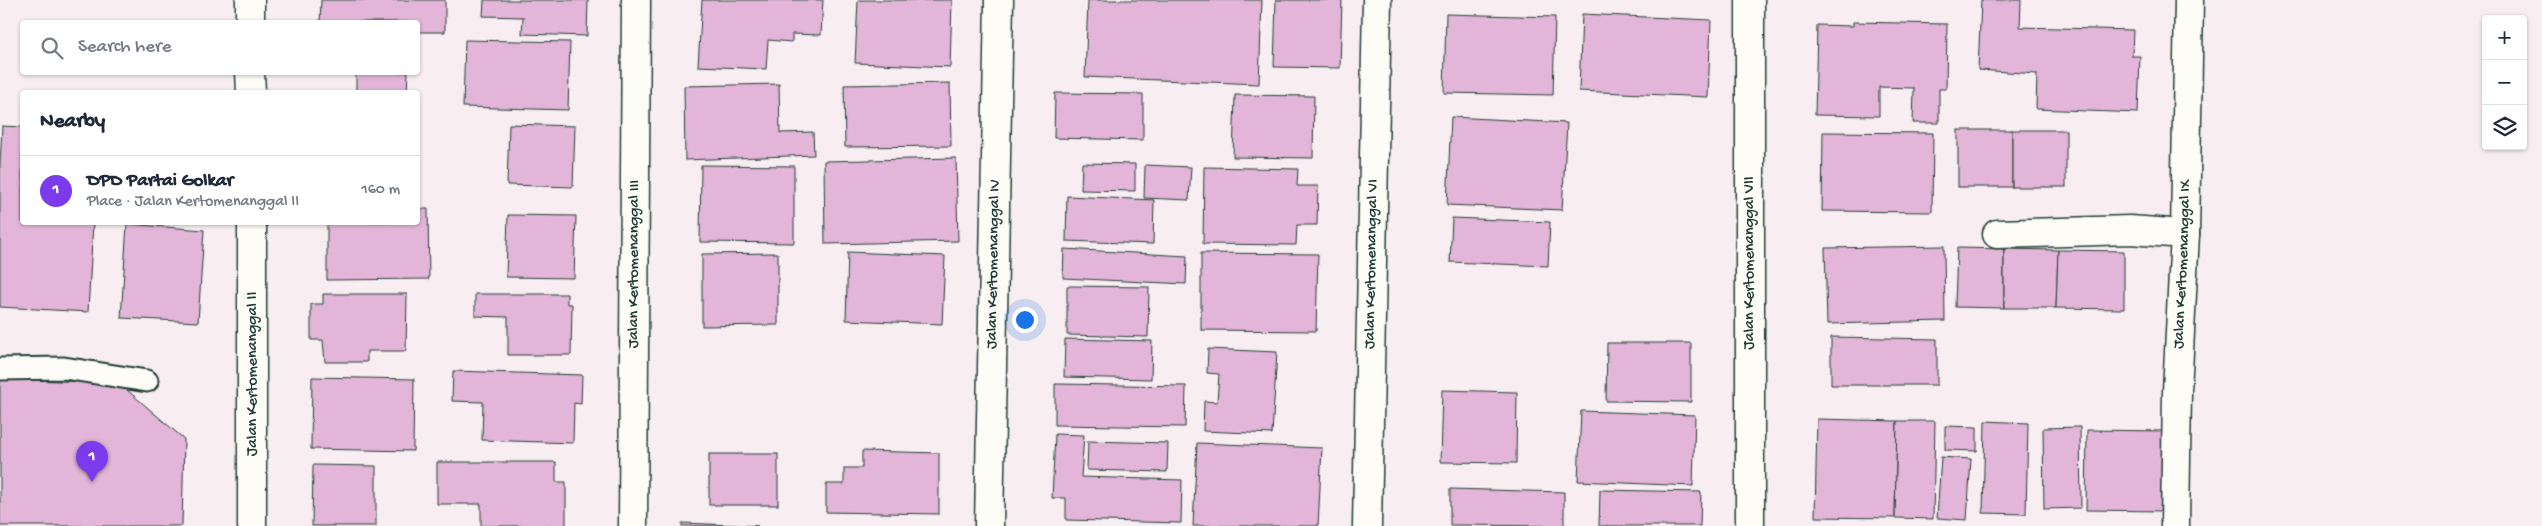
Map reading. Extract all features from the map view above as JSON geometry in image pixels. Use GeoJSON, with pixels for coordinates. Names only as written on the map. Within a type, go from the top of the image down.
{"type":"FeatureCollection","features":[{"type":"Feature","properties":{"kind":"street"},"geometry":{"type":"LineString","coordinates":[[250,0],[250,20]]}},
{"type":"Feature","properties":{"kind":"street","name":"Jalan Kertomenanggal III"},"geometry":{"type":"LineString","coordinates":[[633,526],[636,0]]}},
{"type":"Feature","properties":{"kind":"street","name":"Jalan Kertomenanggal IV"},"geometry":{"type":"LineString","coordinates":[[989,526],[999,0]]}},
{"type":"Feature","properties":{"kind":"street","name":"Jalan Kertomenanggal VI"},"geometry":{"type":"LineString","coordinates":[[1367,526],[1377,0]]}},
{"type":"Feature","properties":{"kind":"street","name":"Jalan Kertomenanggal VII"},"geometry":{"type":"LineString","coordinates":[[1750,0],[1750,526]]}},
{"type":"Feature","properties":{"kind":"street","name":"Jalan Kertomenanggal IX"},"geometry":{"type":"LineString","coordinates":[[2175,526],[2177,391],[2185,234],[2189,0]]}},
{"type":"Feature","properties":{"kind":"street"},"geometry":{"type":"LineString","coordinates":[[250,75],[251,90]]}},
{"type":"Feature","properties":{"kind":"street","name":"Jalan Kertomenanggal II"},"geometry":{"type":"LineString","coordinates":[[252,225],[252,526]]}},
{"type":"Feature","properties":{"kind":"street"},"geometry":{"type":"LineString","coordinates":[[1997,234],[2130,230],[2185,234]]}},
{"type":"Feature","properties":{"kind":"lane"},"geometry":{"type":"LineString","coordinates":[[0,369],[64,368],[146,381]]}},
{"type":"Feature","properties":{"kind":"building"},"geometry":{"type":"Polygon","coordinates":[[[321,0],[445,0],[445,32],[420,32],[420,20],[320,20],[321,0]]]}},
{"type":"Feature","properties":{"kind":"building"},"geometry":{"type":"Polygon","coordinates":[[[484,0],[588,0],[587,36],[522,34],[523,17],[483,16],[484,0]]]}},
{"type":"Feature","properties":{"kind":"building"},"geometry":{"type":"Polygon","coordinates":[[[702,0],[823,0],[821,35],[792,34],[792,42],[768,40],[766,69],[698,66],[702,0]]]}},
{"type":"Feature","properties":{"kind":"building"},"geometry":{"type":"Polygon","coordinates":[[[858,0],[952,0],[950,67],[855,63],[858,0]]]}},
{"type":"Feature","properties":{"kind":"building"},"geometry":{"type":"Polygon","coordinates":[[[1088,0],[1262,0],[1259,84],[1085,77],[1088,0]]]}},
{"type":"Feature","properties":{"kind":"building"},"geometry":{"type":"Polygon","coordinates":[[[1276,0],[1342,0],[1340,68],[1274,67],[1276,0]]]}},
{"type":"Feature","properties":{"kind":"building"},"geometry":{"type":"Polygon","coordinates":[[[1981,0],[2021,0],[2020,27],[2133,30],[2132,56],[2140,56],[2138,113],[2036,109],[2037,74],[1978,70],[1981,0]]]}},
{"type":"Feature","properties":{"kind":"building"},"geometry":{"type":"Polygon","coordinates":[[[1446,14],[1555,17],[1553,95],[1444,93],[1446,14]]]}},
{"type":"Feature","properties":{"kind":"building"},"geometry":{"type":"Polygon","coordinates":[[[1582,14],[1711,20],[1708,97],[1579,91],[1582,14]]]}},
{"type":"Feature","properties":{"kind":"building"},"geometry":{"type":"Polygon","coordinates":[[[1853,22],[1947,24],[1946,89],[1939,89],[1939,123],[1913,123],[1914,88],[1879,87],[1879,116],[1815,115],[1817,25],[1853,26],[1853,22]]]}},
{"type":"Feature","properties":{"kind":"building"},"geometry":{"type":"Polygon","coordinates":[[[465,40],[570,42],[568,110],[463,107],[465,40]]]}},
{"type":"Feature","properties":{"kind":"building"},"geometry":{"type":"Polygon","coordinates":[[[356,75],[408,75],[407,90],[356,90],[356,75]]]}},
{"type":"Feature","properties":{"kind":"building"},"geometry":{"type":"Polygon","coordinates":[[[950,83],[951,146],[845,147],[844,85],[950,83]]]}},
{"type":"Feature","properties":{"kind":"building"},"geometry":{"type":"Polygon","coordinates":[[[779,84],[780,133],[813,132],[814,155],[685,160],[684,86],[779,84]]]}},
{"type":"Feature","properties":{"kind":"building"},"geometry":{"type":"Polygon","coordinates":[[[1055,93],[1143,94],[1143,140],[1054,138],[1055,93]]]}},
{"type":"Feature","properties":{"kind":"building"},"geometry":{"type":"Polygon","coordinates":[[[1235,95],[1314,96],[1313,158],[1233,157],[1235,95]]]}},
{"type":"Feature","properties":{"kind":"building"},"geometry":{"type":"Polygon","coordinates":[[[1451,117],[1567,123],[1562,210],[1447,205],[1451,117]]]}},
{"type":"Feature","properties":{"kind":"building"},"geometry":{"type":"Polygon","coordinates":[[[509,124],[575,126],[573,187],[507,185],[509,124]]]}},
{"type":"Feature","properties":{"kind":"building"},"geometry":{"type":"Polygon","coordinates":[[[2,126],[20,127],[20,225],[93,225],[88,312],[0,307],[0,164],[2,126]]]}},
{"type":"Feature","properties":{"kind":"building"},"geometry":{"type":"Polygon","coordinates":[[[1958,130],[2012,130],[2012,187],[1958,187],[1958,130]]]}},
{"type":"Feature","properties":{"kind":"building"},"geometry":{"type":"Polygon","coordinates":[[[2012,130],[2066,130],[2066,187],[2012,187],[2012,130]]]}},
{"type":"Feature","properties":{"kind":"building"},"geometry":{"type":"Polygon","coordinates":[[[1823,132],[1933,133],[1932,212],[1822,211],[1823,132]]]}},
{"type":"Feature","properties":{"kind":"building"},"geometry":{"type":"Polygon","coordinates":[[[956,158],[958,241],[825,244],[824,161],[956,158]]]}},
{"type":"Feature","properties":{"kind":"building"},"geometry":{"type":"Polygon","coordinates":[[[1082,163],[1135,164],[1135,191],[1081,190],[1082,163]]]}},
{"type":"Feature","properties":{"kind":"building"},"geometry":{"type":"Polygon","coordinates":[[[701,165],[794,166],[794,243],[700,242],[701,165]]]}},
{"type":"Feature","properties":{"kind":"building"},"geometry":{"type":"Polygon","coordinates":[[[1145,165],[1191,167],[1189,200],[1144,198],[1145,165]]]}},
{"type":"Feature","properties":{"kind":"building"},"geometry":{"type":"Polygon","coordinates":[[[1204,167],[1298,169],[1297,186],[1318,186],[1317,225],[1297,225],[1296,245],[1203,244],[1204,167]]]}},
{"type":"Feature","properties":{"kind":"building"},"geometry":{"type":"Polygon","coordinates":[[[1067,196],[1154,200],[1153,244],[1066,241],[1067,196]]]}},
{"type":"Feature","properties":{"kind":"building"},"geometry":{"type":"Polygon","coordinates":[[[420,209],[428,209],[429,279],[327,280],[327,225],[420,225],[420,209]]]}},
{"type":"Feature","properties":{"kind":"building"},"geometry":{"type":"Polygon","coordinates":[[[508,215],[576,216],[574,278],[506,277],[508,215]]]}},
{"type":"Feature","properties":{"kind":"building"},"geometry":{"type":"Polygon","coordinates":[[[1452,218],[1550,222],[1548,266],[1450,262],[1452,218]]]}},
{"type":"Feature","properties":{"kind":"building"},"geometry":{"type":"Polygon","coordinates":[[[127,225],[204,230],[198,322],[121,318],[127,225]]]}},
{"type":"Feature","properties":{"kind":"building"},"geometry":{"type":"Polygon","coordinates":[[[1944,246],[1945,321],[1827,324],[1825,248],[1944,246]]]}},
{"type":"Feature","properties":{"kind":"building"},"geometry":{"type":"Polygon","coordinates":[[[1957,248],[2004,249],[2004,308],[1955,307],[1957,248]]]}},
{"type":"Feature","properties":{"kind":"building"},"geometry":{"type":"Polygon","coordinates":[[[1064,249],[1187,256],[1186,284],[1063,278],[1064,249]]]}},
{"type":"Feature","properties":{"kind":"building"},"geometry":{"type":"Polygon","coordinates":[[[2004,249],[2058,250],[2056,308],[2004,308],[2004,249]]]}},
{"type":"Feature","properties":{"kind":"building"},"geometry":{"type":"Polygon","coordinates":[[[2058,250],[2124,251],[2124,309],[2056,308],[2058,250]]]}},
{"type":"Feature","properties":{"kind":"building"},"geometry":{"type":"Polygon","coordinates":[[[848,252],[945,256],[942,324],[846,320],[848,252]]]}},
{"type":"Feature","properties":{"kind":"building"},"geometry":{"type":"Polygon","coordinates":[[[778,253],[778,325],[702,326],[702,254],[778,253]]]}},
{"type":"Feature","properties":{"kind":"building"},"geometry":{"type":"Polygon","coordinates":[[[1201,253],[1318,254],[1316,331],[1201,330],[1201,253]]]}},
{"type":"Feature","properties":{"kind":"building"},"geometry":{"type":"Polygon","coordinates":[[[1067,286],[1149,287],[1148,337],[1067,335],[1067,286]]]}},
{"type":"Feature","properties":{"kind":"building"},"geometry":{"type":"Polygon","coordinates":[[[323,294],[407,294],[406,351],[367,351],[367,362],[325,362],[323,340],[311,340],[311,304],[323,304],[323,294]]]}},
{"type":"Feature","properties":{"kind":"building"},"geometry":{"type":"Polygon","coordinates":[[[475,294],[567,294],[567,304],[572,304],[571,355],[508,355],[508,317],[475,316],[475,294]]]}},
{"type":"Feature","properties":{"kind":"building"},"geometry":{"type":"Polygon","coordinates":[[[1831,337],[1937,339],[1937,385],[1831,385],[1831,337]]]}},
{"type":"Feature","properties":{"kind":"building"},"geometry":{"type":"Polygon","coordinates":[[[1065,339],[1152,341],[1151,379],[1064,377],[1065,339]]]}},
{"type":"Feature","properties":{"kind":"building"},"geometry":{"type":"Polygon","coordinates":[[[1607,343],[1691,343],[1691,402],[1606,401],[1607,343]]]}},
{"type":"Feature","properties":{"kind":"building"},"geometry":{"type":"Polygon","coordinates":[[[1208,349],[1277,352],[1272,434],[1203,431],[1204,401],[1217,402],[1219,374],[1207,373],[1208,349]]]}},
{"type":"Feature","properties":{"kind":"building"},"geometry":{"type":"Polygon","coordinates":[[[453,371],[582,375],[581,404],[574,403],[573,443],[482,440],[483,402],[452,401],[453,371]]]}},
{"type":"Feature","properties":{"kind":"building"},"geometry":{"type":"Polygon","coordinates":[[[312,377],[414,379],[413,451],[311,449],[312,377]]]}},
{"type":"Feature","properties":{"kind":"building"},"geometry":{"type":"Polygon","coordinates":[[[0,379],[119,383],[184,439],[182,526],[0,526],[0,379]]]}},
{"type":"Feature","properties":{"kind":"building"},"geometry":{"type":"Polygon","coordinates":[[[1055,384],[1186,386],[1185,427],[1055,425],[1055,384]]]}},
{"type":"Feature","properties":{"kind":"building"},"geometry":{"type":"Polygon","coordinates":[[[1442,390],[1517,392],[1516,463],[1440,462],[1442,390]]]}},
{"type":"Feature","properties":{"kind":"building"},"geometry":{"type":"Polygon","coordinates":[[[1581,411],[1695,415],[1693,486],[1578,481],[1581,411]]]}},
{"type":"Feature","properties":{"kind":"building"},"geometry":{"type":"Polygon","coordinates":[[[1817,419],[1897,421],[1895,518],[1815,517],[1817,419]]]}},
{"type":"Feature","properties":{"kind":"building"},"geometry":{"type":"Polygon","coordinates":[[[1897,421],[1935,421],[1933,519],[1895,518],[1897,421]]]}},
{"type":"Feature","properties":{"kind":"building"},"geometry":{"type":"Polygon","coordinates":[[[1985,421],[2028,423],[2026,514],[1983,513],[1985,421]]]}},
{"type":"Feature","properties":{"kind":"building"},"geometry":{"type":"Polygon","coordinates":[[[1945,426],[1977,427],[1977,451],[1945,450],[1945,426]]]}},
{"type":"Feature","properties":{"kind":"building"},"geometry":{"type":"Polygon","coordinates":[[[2080,427],[2081,508],[2044,509],[2043,428],[2080,427]]]}},
{"type":"Feature","properties":{"kind":"building"},"geometry":{"type":"Polygon","coordinates":[[[2087,430],[2165,431],[2164,511],[2086,510],[2087,430]]]}},
{"type":"Feature","properties":{"kind":"building"},"geometry":{"type":"Polygon","coordinates":[[[1055,434],[1084,435],[1081,477],[1182,480],[1181,523],[1066,520],[1066,498],[1052,498],[1055,434]]]}},
{"type":"Feature","properties":{"kind":"building"},"geometry":{"type":"Polygon","coordinates":[[[1088,441],[1168,443],[1167,472],[1087,470],[1088,441]]]}},
{"type":"Feature","properties":{"kind":"building"},"geometry":{"type":"Polygon","coordinates":[[[1197,443],[1322,448],[1318,526],[1193,526],[1197,443]]]}},
{"type":"Feature","properties":{"kind":"building"},"geometry":{"type":"Polygon","coordinates":[[[862,451],[939,453],[939,514],[826,512],[826,484],[844,484],[844,468],[862,468],[862,451]]]}},
{"type":"Feature","properties":{"kind":"building"},"geometry":{"type":"Polygon","coordinates":[[[709,454],[778,454],[778,505],[709,505],[709,454]]]}},
{"type":"Feature","properties":{"kind":"building"},"geometry":{"type":"Polygon","coordinates":[[[1941,457],[1971,459],[1967,520],[1937,518],[1941,457]]]}},
{"type":"Feature","properties":{"kind":"building"},"geometry":{"type":"Polygon","coordinates":[[[437,462],[556,462],[556,482],[566,482],[566,526],[481,526],[481,504],[437,504],[437,462]]]}},
{"type":"Feature","properties":{"kind":"building"},"geometry":{"type":"Polygon","coordinates":[[[313,465],[376,466],[376,526],[312,526],[313,465]]]}},
{"type":"Feature","properties":{"kind":"building"},"geometry":{"type":"Polygon","coordinates":[[[1450,489],[1564,492],[1564,526],[1450,525],[1450,489]]]}},
{"type":"Feature","properties":{"kind":"building"},"geometry":{"type":"Polygon","coordinates":[[[1600,490],[1701,492],[1700,526],[1599,526],[1600,490]]]}},
{"type":"Feature","properties":{"kind":"building"},"geometry":{"type":"Polygon","coordinates":[[[682,523],[758,526],[682,526],[682,523]]]}},
{"type":"Feature","properties":{"kind":"place","name":"DPD Partai Golkar"},"geometry":{"type":"Point","coordinates":[92,482]}}]}
